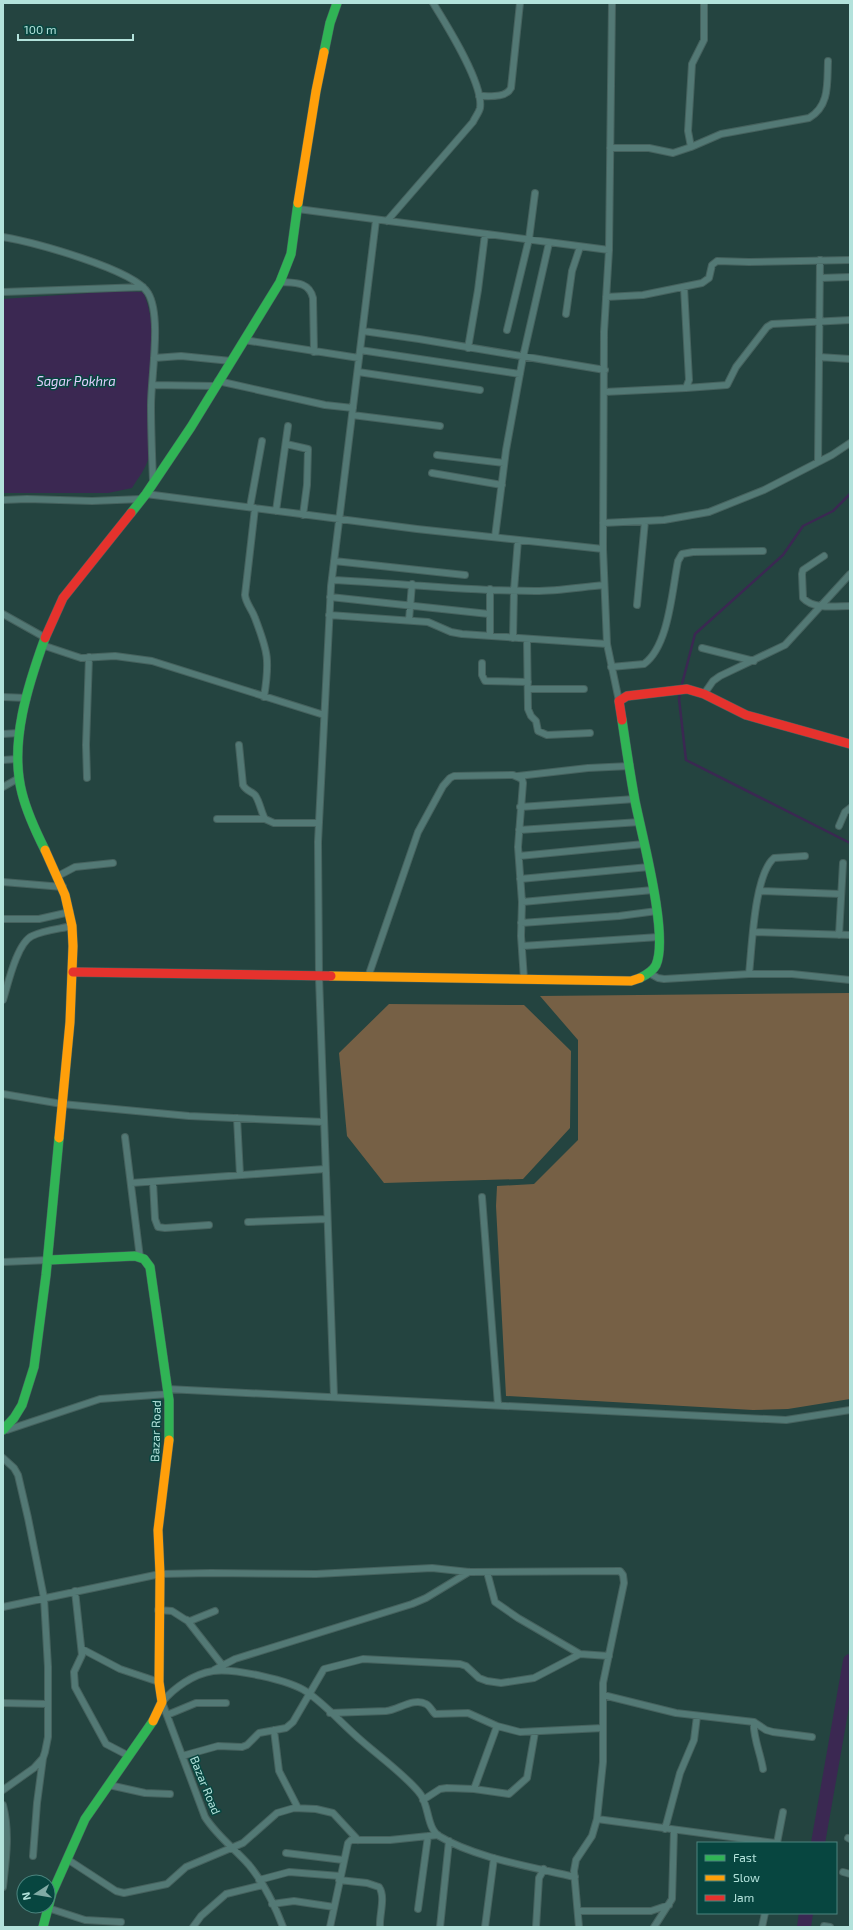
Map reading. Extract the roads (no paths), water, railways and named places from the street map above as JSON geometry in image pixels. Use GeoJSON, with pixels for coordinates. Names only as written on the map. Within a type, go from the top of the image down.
{"type":"FeatureCollection","features":[{"type":"Feature","properties":{"kind":"main road"},"geometry":{"type":"LineString","coordinates":[[3,1430],[17,1415],[26,1397],[33,1372],[49,1260],[73,972],[72,926],[70,912],[63,887],[27,810],[19,778],[17,759],[19,733],[27,698],[43,641],[54,613],[63,598],[153,483],[191,427],[280,282],[291,254],[316,91],[330,23],[337,3]]}},
{"type":"Feature","properties":{"kind":"main road"},"geometry":{"type":"LineString","coordinates":[[73,972],[631,981],[649,973],[656,966],[660,937],[657,911],[635,799],[619,701],[627,696],[687,689],[704,694],[746,716],[850,744]]}},
{"type":"Feature","properties":{"kind":"main road"},"geometry":{"type":"LineString","coordinates":[[49,1260],[113,1256],[140,1258]]}},
{"type":"Feature","properties":{"kind":"main road","name":"Bazar Road"},"geometry":{"type":"LineString","coordinates":[[140,1258],[144,1259],[150,1267],[153,1280],[170,1417],[168,1457],[158,1530],[160,1574],[158,1610],[159,1682],[162,1702]]}},
{"type":"Feature","properties":{"kind":"main road"},"geometry":{"type":"LineString","coordinates":[[56,1884],[85,1819],[151,1725],[162,1702]]}},
{"type":"Feature","properties":{"kind":"main road"},"geometry":{"type":"LineString","coordinates":[[43,1927],[46,1914]]}},
{"type":"Feature","properties":{"kind":"street"},"geometry":{"type":"LineString","coordinates":[[387,221],[473,122],[480,107],[480,96],[477,86],[445,22],[433,3]]}},
{"type":"Feature","properties":{"kind":"street"},"geometry":{"type":"LineString","coordinates":[[480,96],[504,95],[509,92],[511,88],[520,3]]}},
{"type":"Feature","properties":{"kind":"street"},"geometry":{"type":"LineString","coordinates":[[612,3],[609,250],[606,297],[604,392],[603,549],[607,644],[619,701]]}},
{"type":"Feature","properties":{"kind":"street"},"geometry":{"type":"LineString","coordinates":[[691,148],[688,132],[692,64],[704,40],[704,3]]}},
{"type":"Feature","properties":{"kind":"street"},"geometry":{"type":"LineString","coordinates":[[610,148],[649,148],[673,153],[691,148],[725,132],[800,120],[815,114],[823,104],[827,92],[828,61]]}},
{"type":"Feature","properties":{"kind":"street"},"geometry":{"type":"LineString","coordinates":[[507,330],[529,240],[535,193]]}},
{"type":"Feature","properties":{"kind":"street"},"geometry":{"type":"LineString","coordinates":[[298,209],[609,250]]}},
{"type":"Feature","properties":{"kind":"street"},"geometry":{"type":"LineString","coordinates":[[334,1397],[318,977],[317,882],[319,823],[330,597],[376,220]]}},
{"type":"Feature","properties":{"kind":"street"},"geometry":{"type":"LineString","coordinates":[[468,348],[478,290],[485,234]]}},
{"type":"Feature","properties":{"kind":"street"},"geometry":{"type":"LineString","coordinates":[[3,237],[69,254],[118,272],[143,287],[148,292],[153,305],[155,339],[152,385],[153,483]]}},
{"type":"Feature","properties":{"kind":"street"},"geometry":{"type":"LineString","coordinates":[[495,537],[504,463],[523,357],[549,242]]}},
{"type":"Feature","properties":{"kind":"street"},"geometry":{"type":"LineString","coordinates":[[566,314],[572,271],[580,247]]}},
{"type":"Feature","properties":{"kind":"street"},"geometry":{"type":"LineString","coordinates":[[818,462],[820,260]]}},
{"type":"Feature","properties":{"kind":"street"},"geometry":{"type":"LineString","coordinates":[[606,297],[643,295],[706,281],[712,265],[717,261],[758,262],[850,260]]}},
{"type":"Feature","properties":{"kind":"street"},"geometry":{"type":"LineString","coordinates":[[820,278],[850,277]]}},
{"type":"Feature","properties":{"kind":"street"},"geometry":{"type":"LineString","coordinates":[[280,282],[303,284],[310,290],[313,298],[314,352]]}},
{"type":"Feature","properties":{"kind":"street"},"geometry":{"type":"LineString","coordinates":[[3,292],[143,287]]}},
{"type":"Feature","properties":{"kind":"street"},"geometry":{"type":"LineString","coordinates":[[684,287],[689,380],[686,388]]}},
{"type":"Feature","properties":{"kind":"street"},"geometry":{"type":"LineString","coordinates":[[604,392],[727,385],[736,367],[767,327],[772,324],[850,320]]}},
{"type":"Feature","properties":{"kind":"street"},"geometry":{"type":"LineString","coordinates":[[363,331],[605,370]]}},
{"type":"Feature","properties":{"kind":"street"},"geometry":{"type":"LineString","coordinates":[[244,340],[359,358]]}},
{"type":"Feature","properties":{"kind":"street"},"geometry":{"type":"LineString","coordinates":[[360,350],[520,374]]}},
{"type":"Feature","properties":{"kind":"street"},"geometry":{"type":"LineString","coordinates":[[154,358],[182,356],[231,361]]}},
{"type":"Feature","properties":{"kind":"street"},"geometry":{"type":"LineString","coordinates":[[819,357],[850,359]]}},
{"type":"Feature","properties":{"kind":"street"},"geometry":{"type":"LineString","coordinates":[[358,372],[480,390]]}},
{"type":"Feature","properties":{"kind":"street"},"geometry":{"type":"LineString","coordinates":[[152,385],[217,384],[325,405],[353,408]]}},
{"type":"Feature","properties":{"kind":"street"},"geometry":{"type":"LineString","coordinates":[[352,415],[440,426]]}},
{"type":"Feature","properties":{"kind":"street"},"geometry":{"type":"LineString","coordinates":[[276,511],[288,426]]}},
{"type":"Feature","properties":{"kind":"street"},"geometry":{"type":"LineString","coordinates":[[262,441],[252,508],[245,595],[246,601],[254,614],[266,650],[268,664],[264,696]]}},
{"type":"Feature","properties":{"kind":"street"},"geometry":{"type":"LineString","coordinates":[[603,523],[645,521],[690,516],[708,512],[764,490],[818,462],[850,443]]}},
{"type":"Feature","properties":{"kind":"street"},"geometry":{"type":"LineString","coordinates":[[286,444],[308,449],[307,485],[303,515]]}},
{"type":"Feature","properties":{"kind":"street"},"geometry":{"type":"LineString","coordinates":[[437,455],[504,463]]}},
{"type":"Feature","properties":{"kind":"street"},"geometry":{"type":"LineString","coordinates":[[432,473],[502,485]]}},
{"type":"Feature","properties":{"kind":"street"},"geometry":{"type":"LineString","coordinates":[[3,500],[27,499],[92,501],[144,496],[603,549]]}},
{"type":"Feature","properties":{"kind":"street"},"geometry":{"type":"LineString","coordinates":[[637,605],[645,521]]}},
{"type":"Feature","properties":{"kind":"street"},"geometry":{"type":"LineString","coordinates":[[513,638],[514,590],[518,540]]}},
{"type":"Feature","properties":{"kind":"street"},"geometry":{"type":"LineString","coordinates":[[611,667],[644,664],[655,653],[668,619],[677,568],[682,554],[693,552],[763,551]]}},
{"type":"Feature","properties":{"kind":"street"},"geometry":{"type":"LineString","coordinates":[[824,556],[806,566],[802,574],[803,598],[810,603],[823,606],[850,606]]}},
{"type":"Feature","properties":{"kind":"street"},"geometry":{"type":"LineString","coordinates":[[334,561],[465,575]]}},
{"type":"Feature","properties":{"kind":"street"},"geometry":{"type":"LineString","coordinates":[[704,694],[720,676],[785,646],[823,606],[850,574]]}},
{"type":"Feature","properties":{"kind":"street"},"geometry":{"type":"LineString","coordinates":[[332,580],[412,584],[456,589],[537,591],[604,585]]}},
{"type":"Feature","properties":{"kind":"street"},"geometry":{"type":"LineString","coordinates":[[409,620],[412,584]]}},
{"type":"Feature","properties":{"kind":"street"},"geometry":{"type":"LineString","coordinates":[[490,589],[490,636]]}},
{"type":"Feature","properties":{"kind":"street"},"geometry":{"type":"LineString","coordinates":[[330,597],[410,604],[490,614]]}},
{"type":"Feature","properties":{"kind":"street"},"geometry":{"type":"LineString","coordinates":[[3,614],[43,641],[75,656],[114,656],[152,662],[324,715]]}},
{"type":"Feature","properties":{"kind":"street"},"geometry":{"type":"LineString","coordinates":[[329,615],[428,622],[457,634],[607,644]]}},
{"type":"Feature","properties":{"kind":"street"},"geometry":{"type":"LineString","coordinates":[[527,639],[529,713],[536,721],[538,731],[541,734],[590,733]]}},
{"type":"Feature","properties":{"kind":"street"},"geometry":{"type":"LineString","coordinates":[[702,648],[754,661]]}},
{"type":"Feature","properties":{"kind":"street"},"geometry":{"type":"LineString","coordinates":[[87,778],[86,745],[89,657]]}},
{"type":"Feature","properties":{"kind":"street"},"geometry":{"type":"LineString","coordinates":[[482,663],[482,675],[485,681],[528,682]]}},
{"type":"Feature","properties":{"kind":"street"},"geometry":{"type":"LineString","coordinates":[[528,689],[584,689]]}},
{"type":"Feature","properties":{"kind":"street"},"geometry":{"type":"LineString","coordinates":[[3,697],[27,698]]}},
{"type":"Feature","properties":{"kind":"street"},"geometry":{"type":"LineString","coordinates":[[3,734],[19,733]]}},
{"type":"Feature","properties":{"kind":"street"},"geometry":{"type":"LineString","coordinates":[[239,745],[243,785],[245,789],[256,797],[265,819]]}},
{"type":"Feature","properties":{"kind":"street"},"geometry":{"type":"LineString","coordinates":[[3,760],[17,759]]}},
{"type":"Feature","properties":{"kind":"street"},"geometry":{"type":"LineString","coordinates":[[368,976],[418,832],[443,786],[450,778],[454,776],[518,776],[588,768],[630,766]]}},
{"type":"Feature","properties":{"kind":"street"},"geometry":{"type":"LineString","coordinates":[[518,776],[523,783],[520,807],[519,856],[524,979]]}},
{"type":"Feature","properties":{"kind":"street"},"geometry":{"type":"LineString","coordinates":[[3,787],[19,778]]}},
{"type":"Feature","properties":{"kind":"street"},"geometry":{"type":"LineString","coordinates":[[520,807],[635,799]]}},
{"type":"Feature","properties":{"kind":"street"},"geometry":{"type":"LineString","coordinates":[[839,826],[845,812],[850,808]]}},
{"type":"Feature","properties":{"kind":"street"},"geometry":{"type":"LineString","coordinates":[[218,819],[265,819],[274,823],[319,823]]}},
{"type":"Feature","properties":{"kind":"street"},"geometry":{"type":"LineString","coordinates":[[519,830],[640,822]]}},
{"type":"Feature","properties":{"kind":"street"},"geometry":{"type":"LineString","coordinates":[[519,856],[644,844]]}},
{"type":"Feature","properties":{"kind":"street"},"geometry":{"type":"LineString","coordinates":[[749,974],[753,932],[760,891],[768,867],[774,858],[805,856]]}},
{"type":"Feature","properties":{"kind":"street"},"geometry":{"type":"LineString","coordinates":[[58,876],[75,867],[113,863]]}},
{"type":"Feature","properties":{"kind":"street"},"geometry":{"type":"LineString","coordinates":[[839,935],[843,863]]}},
{"type":"Feature","properties":{"kind":"street"},"geometry":{"type":"LineString","coordinates":[[520,879],[649,867]]}},
{"type":"Feature","properties":{"kind":"street"},"geometry":{"type":"LineString","coordinates":[[3,882],[63,887]]}},
{"type":"Feature","properties":{"kind":"street"},"geometry":{"type":"LineString","coordinates":[[522,902],[653,890]]}},
{"type":"Feature","properties":{"kind":"street"},"geometry":{"type":"LineString","coordinates":[[760,891],[841,894]]}},
{"type":"Feature","properties":{"kind":"street"},"geometry":{"type":"LineString","coordinates":[[521,923],[619,916],[657,911]]}},
{"type":"Feature","properties":{"kind":"street"},"geometry":{"type":"LineString","coordinates":[[3,919],[39,918],[70,912]]}},
{"type":"Feature","properties":{"kind":"street"},"geometry":{"type":"LineString","coordinates":[[3,1000],[22,946],[26,939],[40,933],[72,926]]}},
{"type":"Feature","properties":{"kind":"street"},"geometry":{"type":"LineString","coordinates":[[753,932],[850,935]]}},
{"type":"Feature","properties":{"kind":"street"},"geometry":{"type":"LineString","coordinates":[[522,946],[660,937]]}},
{"type":"Feature","properties":{"kind":"street"},"geometry":{"type":"LineString","coordinates":[[649,973],[658,978],[664,979],[749,974],[792,974],[850,980]]}},
{"type":"Feature","properties":{"kind":"street"},"geometry":{"type":"LineString","coordinates":[[3,975],[11,976]]}},
{"type":"Feature","properties":{"kind":"street"},"geometry":{"type":"LineString","coordinates":[[3,1094],[62,1104],[189,1116],[324,1122]]}},
{"type":"Feature","properties":{"kind":"street"},"geometry":{"type":"LineString","coordinates":[[237,1118],[240,1175]]}},
{"type":"Feature","properties":{"kind":"street"},"geometry":{"type":"LineString","coordinates":[[125,1137],[140,1258]]}},
{"type":"Feature","properties":{"kind":"street"},"geometry":{"type":"LineString","coordinates":[[131,1183],[325,1169]]}},
{"type":"Feature","properties":{"kind":"street"},"geometry":{"type":"LineString","coordinates":[[153,1182],[158,1227],[165,1228],[209,1225]]}},
{"type":"Feature","properties":{"kind":"street"},"geometry":{"type":"LineString","coordinates":[[482,1197],[498,1405]]}},
{"type":"Feature","properties":{"kind":"street"},"geometry":{"type":"LineString","coordinates":[[248,1222],[327,1219]]}},
{"type":"Feature","properties":{"kind":"street"},"geometry":{"type":"LineString","coordinates":[[3,1262],[49,1260]]}},
{"type":"Feature","properties":{"kind":"street"},"geometry":{"type":"LineString","coordinates":[[3,1430],[100,1399],[168,1392],[334,1397],[786,1420],[850,1410]]}},
{"type":"Feature","properties":{"kind":"street"},"geometry":{"type":"LineString","coordinates":[[3,1458],[14,1468],[21,1484],[44,1598],[48,1667],[48,1738],[43,1758],[37,1803],[33,1856]]}},
{"type":"Feature","properties":{"kind":"street"},"geometry":{"type":"LineString","coordinates":[[3,1606],[160,1574],[316,1574],[432,1568],[469,1572],[620,1571],[623,1575],[624,1583],[609,1656],[603,1695],[603,1762],[597,1819],[592,1836],[576,1860],[575,1877],[579,1927]]}},
{"type":"Feature","properties":{"kind":"street"},"geometry":{"type":"LineString","coordinates":[[162,1702],[172,1690],[180,1685],[235,1659],[412,1604],[426,1598],[469,1572]]}},
{"type":"Feature","properties":{"kind":"street"},"geometry":{"type":"LineString","coordinates":[[487,1572],[495,1602],[518,1618],[580,1654],[609,1656]]}},
{"type":"Feature","properties":{"kind":"street"},"geometry":{"type":"LineString","coordinates":[[74,1591],[82,1649],[79,1662],[74,1672],[75,1687],[79,1698],[106,1744],[129,1756]]}},
{"type":"Feature","properties":{"kind":"street"},"geometry":{"type":"LineString","coordinates":[[158,1610],[172,1611],[187,1620],[223,1666]]}},
{"type":"Feature","properties":{"kind":"street"},"geometry":{"type":"LineString","coordinates":[[187,1620],[196,1620],[216,1611]]}},
{"type":"Feature","properties":{"kind":"street"},"geometry":{"type":"LineString","coordinates":[[82,1649],[120,1669],[159,1682]]}},
{"type":"Feature","properties":{"kind":"street"},"geometry":{"type":"LineString","coordinates":[[182,1756],[218,1746],[247,1745],[259,1733],[290,1726],[324,1669],[363,1659],[460,1664],[466,1666],[479,1678],[501,1683],[534,1678],[580,1654]]}},
{"type":"Feature","properties":{"kind":"street"},"geometry":{"type":"LineString","coordinates":[[212,1671],[233,1672],[279,1680],[309,1694],[398,1772],[421,1795],[428,1808],[432,1828],[438,1835],[480,1854],[575,1877]]}},
{"type":"Feature","properties":{"kind":"street"},"geometry":{"type":"LineString","coordinates":[[603,1695],[697,1716],[754,1722],[766,1730],[773,1732],[812,1737]]}},
{"type":"Feature","properties":{"kind":"street","name":"Bazar Road"},"geometry":{"type":"LineString","coordinates":[[162,1702],[205,1818],[210,1826],[249,1866],[261,1883],[283,1927]]}},
{"type":"Feature","properties":{"kind":"street"},"geometry":{"type":"LineString","coordinates":[[3,1703],[48,1704]]}},
{"type":"Feature","properties":{"kind":"street"},"geometry":{"type":"LineString","coordinates":[[166,1714],[196,1703],[226,1704]]}},
{"type":"Feature","properties":{"kind":"street"},"geometry":{"type":"LineString","coordinates":[[330,1713],[386,1711],[394,1710],[404,1704],[423,1703],[427,1704],[435,1714],[468,1713],[497,1726],[520,1732],[602,1728]]}},
{"type":"Feature","properties":{"kind":"street"},"geometry":{"type":"LineString","coordinates":[[664,1829],[680,1773],[694,1740],[697,1716]]}},
{"type":"Feature","properties":{"kind":"street"},"geometry":{"type":"LineString","coordinates":[[754,1722],[753,1730],[760,1749],[763,1769]]}},
{"type":"Feature","properties":{"kind":"street"},"geometry":{"type":"LineString","coordinates":[[474,1789],[497,1726]]}},
{"type":"Feature","properties":{"kind":"street"},"geometry":{"type":"LineString","coordinates":[[274,1730],[279,1771],[298,1808]]}},
{"type":"Feature","properties":{"kind":"street"},"geometry":{"type":"LineString","coordinates":[[423,1800],[440,1789],[474,1789],[509,1794],[524,1783],[529,1773],[535,1732]]}},
{"type":"Feature","properties":{"kind":"street"},"geometry":{"type":"LineString","coordinates":[[3,1790],[34,1768],[43,1758]]}},
{"type":"Feature","properties":{"kind":"street"},"geometry":{"type":"LineString","coordinates":[[109,1784],[145,1793],[170,1794]]}},
{"type":"Feature","properties":{"kind":"street"},"geometry":{"type":"LineString","coordinates":[[3,1805],[5,1815],[3,1887]]}},
{"type":"Feature","properties":{"kind":"street"},"geometry":{"type":"LineString","coordinates":[[67,1859],[116,1891],[124,1893],[167,1884],[186,1867],[248,1840],[276,1813],[298,1808],[333,1813],[358,1840]]}},
{"type":"Feature","properties":{"kind":"street"},"geometry":{"type":"LineString","coordinates":[[776,1842],[783,1812]]}},
{"type":"Feature","properties":{"kind":"street"},"geometry":{"type":"LineString","coordinates":[[597,1819],[768,1842]]}},
{"type":"Feature","properties":{"kind":"street"},"geometry":{"type":"LineString","coordinates":[[654,1927],[673,1893],[674,1830]]}},
{"type":"Feature","properties":{"kind":"street"},"geometry":{"type":"LineString","coordinates":[[330,1927],[343,1860],[348,1843],[351,1840],[390,1840],[438,1835]]}},
{"type":"Feature","properties":{"kind":"street"},"geometry":{"type":"LineString","coordinates":[[418,1909],[428,1836]]}},
{"type":"Feature","properties":{"kind":"street"},"geometry":{"type":"LineString","coordinates":[[440,1927],[449,1841]]}},
{"type":"Feature","properties":{"kind":"street"},"geometry":{"type":"LineString","coordinates":[[286,1853],[343,1860]]}},
{"type":"Feature","properties":{"kind":"street"},"geometry":{"type":"LineString","coordinates":[[485,1927],[494,1858]]}},
{"type":"Feature","properties":{"kind":"street"},"geometry":{"type":"LineString","coordinates":[[536,1927],[540,1878],[544,1869]]}},
{"type":"Feature","properties":{"kind":"street"},"geometry":{"type":"LineString","coordinates":[[193,1927],[201,1916],[226,1894],[289,1872],[339,1878],[367,1883],[379,1887],[382,1894],[379,1917],[380,1927]]}},
{"type":"Feature","properties":{"kind":"street"},"geometry":{"type":"LineString","coordinates":[[843,1872],[850,1874]]}},
{"type":"Feature","properties":{"kind":"street"},"geometry":{"type":"LineString","coordinates":[[272,1904],[294,1901],[334,1908]]}},
{"type":"Feature","properties":{"kind":"street"},"geometry":{"type":"LineString","coordinates":[[578,1911],[651,1911],[668,1904]]}},
{"type":"Feature","properties":{"kind":"street"},"geometry":{"type":"LineString","coordinates":[[56,1911],[85,1920],[121,1922]]}},
{"type":"Feature","properties":{"kind":"street"},"geometry":{"type":"LineString","coordinates":[[762,1927],[764,1914]]}},
{"type":"Feature","properties":{"kind":"water","name":"Sagar Pokhra"},"geometry":{"type":"Polygon","coordinates":[[[119,291],[143,292],[151,319],[152,347],[148,404],[150,450],[148,460],[142,472],[132,488],[108,493],[3,493],[3,299],[119,291]]]}},
{"type":"Feature","properties":{"kind":"waterway"},"geometry":{"type":"LineString","coordinates":[[681,688],[695,634],[783,555],[803,526],[833,511],[850,494]]}},
{"type":"Feature","properties":{"kind":"waterway"},"geometry":{"type":"LineString","coordinates":[[680,693],[679,699],[686,760],[850,843]]}},
{"type":"Feature","properties":{"kind":"waterway"},"geometry":{"type":"LineString","coordinates":[[818,1842],[850,1661]]}},
{"type":"Feature","properties":{"kind":"waterway"},"geometry":{"type":"LineString","coordinates":[[804,1927],[806,1914]]}}]}
